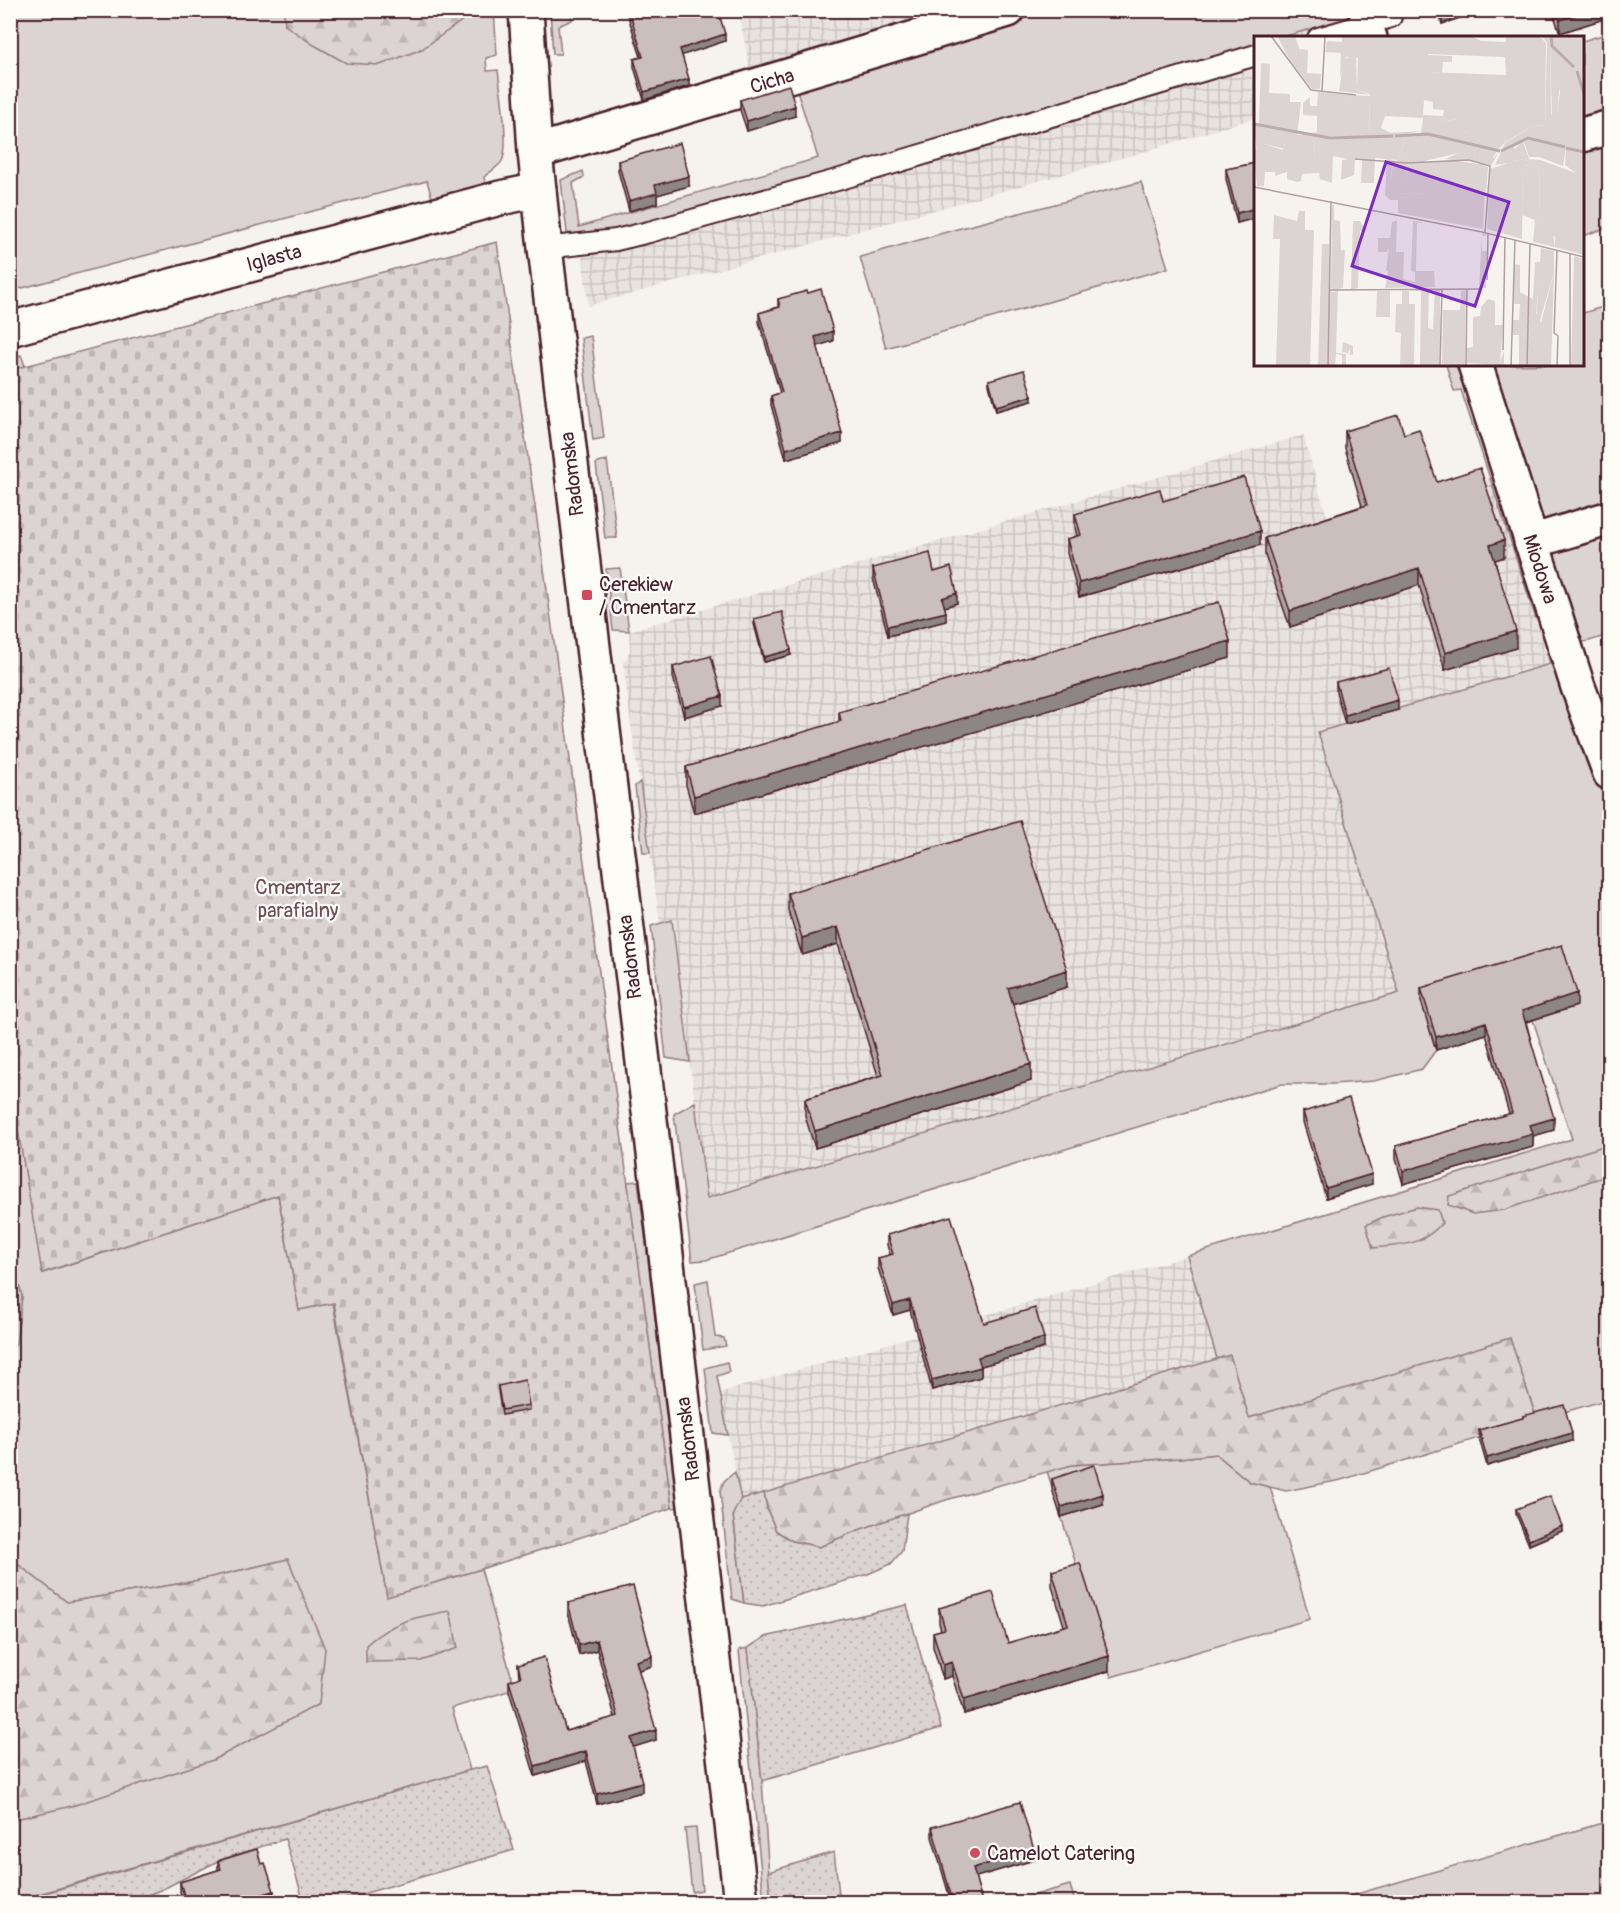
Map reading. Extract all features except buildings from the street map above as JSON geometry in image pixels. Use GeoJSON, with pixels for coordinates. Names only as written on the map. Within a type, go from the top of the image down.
{"type":"FeatureCollection","features":[{"type":"Feature","properties":{"kind":"street","name":"Radomska"},"geometry":{"type":"LineString","coordinates":[[526,10],[545,248],[660,1203],[741,1902]]}},
{"type":"Feature","properties":{"kind":"street","name":"Cicha"},"geometry":{"type":"LineString","coordinates":[[536,152],[1008,10]]}},
{"type":"Feature","properties":{"kind":"street"},"geometry":{"type":"LineString","coordinates":[[1584,134],[1610,127]]}},
{"type":"Feature","properties":{"kind":"street","name":"Iglasta"},"geometry":{"type":"LineString","coordinates":[[10,329],[500,198],[539,190]]}},
{"type":"Feature","properties":{"kind":"street","name":"Miodowa"},"geometry":{"type":"LineString","coordinates":[[1475,366],[1578,687],[1610,773]]}},
{"type":"Feature","properties":{"kind":"street"},"geometry":{"type":"LineString","coordinates":[[1531,542],[1610,519]]}},
{"type":"Feature","properties":{"kind":"lane"},"geometry":{"type":"LineString","coordinates":[[1328,36],[1375,26]]}},
{"type":"Feature","properties":{"kind":"lane"},"geometry":{"type":"LineString","coordinates":[[545,248],[616,240],[660,229],[837,180],[1254,56]]}},
{"type":"Feature","properties":{"kind":"shaded area"},"geometry":{"type":"Polygon","coordinates":[[[738,10],[947,10],[947,11],[750,70],[738,10]]]}},
{"type":"Feature","properties":{"kind":"shaded area"},"geometry":{"type":"Polygon","coordinates":[[[1345,11],[1353,36],[1256,36],[1345,11]]]}},
{"type":"Feature","properties":{"kind":"shaded area"},"geometry":{"type":"Polygon","coordinates":[[[1254,37],[1254,118],[1133,155],[588,306],[579,227],[1254,37]]]}},
{"type":"Feature","properties":{"kind":"shaded area"},"geometry":{"type":"Polygon","coordinates":[[[1303,435],[1329,524],[1490,477],[1550,664],[1319,732],[1399,993],[706,1198],[673,920],[660,924],[632,732],[623,663],[630,651],[629,631],[1303,435]]]}},
{"type":"Feature","properties":{"kind":"shaded area"},"geometry":{"type":"Polygon","coordinates":[[[1187,1256],[1217,1359],[741,1499],[719,1393],[1187,1256]]]}},
{"type":"Feature","properties":{"kind":"green space"},"geometry":{"type":"Polygon","coordinates":[[[284,10],[471,11],[467,17],[422,49],[380,65],[346,63],[314,45],[285,25],[284,10]]]}},
{"type":"Feature","properties":{"kind":"green space"},"geometry":{"type":"Polygon","coordinates":[[[1345,10],[1348,19],[1286,36],[1254,36],[1254,45],[822,174],[614,231],[580,235],[567,233],[561,180],[583,171],[584,177],[573,183],[579,227],[818,158],[795,84],[1037,11],[1345,10]]]}},
{"type":"Feature","properties":{"kind":"green space"},"geometry":{"type":"Polygon","coordinates":[[[10,11],[284,11],[285,25],[467,17],[471,11],[494,11],[497,55],[486,58],[487,71],[498,70],[505,130],[502,161],[484,177],[487,191],[434,205],[427,181],[11,291],[10,11]]]}},
{"type":"Feature","properties":{"kind":"green space"},"geometry":{"type":"Polygon","coordinates":[[[550,11],[571,11],[572,20],[558,26],[561,54],[553,54],[550,11]]]}},
{"type":"Feature","properties":{"kind":"green space"},"geometry":{"type":"Polygon","coordinates":[[[1609,33],[1609,113],[1584,120],[1584,40],[1609,33]]]}},
{"type":"Feature","properties":{"kind":"green space"},"geometry":{"type":"Polygon","coordinates":[[[1609,144],[1609,227],[1584,236],[1584,152],[1609,144]]]}},
{"type":"Feature","properties":{"kind":"green space"},"geometry":{"type":"Polygon","coordinates":[[[1141,182],[1168,268],[886,348],[860,257],[957,229],[1141,182]]]}},
{"type":"Feature","properties":{"kind":"green space","name":"Cmentarz parafialny"},"geometry":{"type":"Polygon","coordinates":[[[497,242],[546,583],[672,1508],[387,1597],[334,1303],[299,1310],[278,1195],[42,1273],[10,1082],[10,370],[497,242]]]}},
{"type":"Feature","properties":{"kind":"green space"},"geometry":{"type":"Polygon","coordinates":[[[1609,305],[1609,504],[1539,523],[1485,366],[1584,366],[1584,313],[1609,305]]]}},
{"type":"Feature","properties":{"kind":"green space"},"geometry":{"type":"Polygon","coordinates":[[[591,336],[604,438],[593,440],[581,338],[591,336]]]}},
{"type":"Feature","properties":{"kind":"green space"},"geometry":{"type":"Polygon","coordinates":[[[21,355],[25,366],[11,370],[11,358],[21,355]]]}},
{"type":"Feature","properties":{"kind":"green space"},"geometry":{"type":"Polygon","coordinates":[[[1446,366],[1465,366],[1546,614],[1536,619],[1461,390],[1454,391],[1446,366]]]}},
{"type":"Feature","properties":{"kind":"green space"},"geometry":{"type":"Polygon","coordinates":[[[607,460],[617,538],[605,538],[596,464],[607,460]]]}},
{"type":"Feature","properties":{"kind":"green space"},"geometry":{"type":"Polygon","coordinates":[[[1609,528],[1609,635],[1573,644],[1554,571],[1553,553],[1562,543],[1609,528]]]}},
{"type":"Feature","properties":{"kind":"green space"},"geometry":{"type":"Polygon","coordinates":[[[620,568],[629,631],[613,630],[606,569],[620,568]]]}},
{"type":"Feature","properties":{"kind":"green space"},"geometry":{"type":"Polygon","coordinates":[[[1557,650],[1609,799],[1609,1399],[1537,1420],[1510,1339],[1249,1418],[1230,1356],[1217,1359],[1187,1256],[1572,1139],[1533,1020],[1421,1001],[1436,1050],[1422,1069],[1374,1081],[1282,1084],[706,1260],[692,1261],[674,1114],[695,1102],[707,1198],[1399,993],[1318,732],[1550,664],[1547,653],[1557,650]]]}},
{"type":"Feature","properties":{"kind":"green space"},"geometry":{"type":"Polygon","coordinates":[[[640,782],[650,853],[643,853],[635,786],[640,782]]]}},
{"type":"Feature","properties":{"kind":"green space"},"geometry":{"type":"Polygon","coordinates":[[[672,920],[690,1062],[666,1058],[651,926],[672,920]]]}},
{"type":"Feature","properties":{"kind":"green space"},"geometry":{"type":"Polygon","coordinates":[[[10,1082],[43,1273],[278,1195],[299,1309],[333,1303],[387,1596],[481,1569],[515,1689],[452,1708],[470,1770],[11,1902],[11,1820],[14,1820],[288,1560],[190,1582],[67,1602],[11,1559],[10,1349],[16,1343],[22,1296],[11,1253],[10,1082]]]}},
{"type":"Feature","properties":{"kind":"green space"},"geometry":{"type":"Polygon","coordinates":[[[1609,1144],[1609,1175],[1504,1210],[1473,1214],[1448,1205],[1449,1196],[1609,1144]]]}},
{"type":"Feature","properties":{"kind":"green space"},"geometry":{"type":"Polygon","coordinates":[[[638,1181],[680,1507],[672,1508],[627,1182],[638,1181]]]}},
{"type":"Feature","properties":{"kind":"green space"},"geometry":{"type":"Polygon","coordinates":[[[1417,1207],[1438,1210],[1442,1223],[1427,1236],[1411,1243],[1373,1248],[1366,1225],[1383,1217],[1417,1207]]]}},
{"type":"Feature","properties":{"kind":"green space"},"geometry":{"type":"Polygon","coordinates":[[[11,1253],[22,1296],[16,1344],[11,1349],[11,1253]]]}},
{"type":"Feature","properties":{"kind":"green space"},"geometry":{"type":"Polygon","coordinates":[[[708,1280],[715,1337],[724,1338],[726,1346],[703,1350],[695,1283],[708,1280]]]}},
{"type":"Feature","properties":{"kind":"green space"},"geometry":{"type":"Polygon","coordinates":[[[1510,1338],[1537,1420],[1341,1480],[1286,1491],[1250,1482],[1216,1454],[1072,1465],[946,1500],[856,1531],[820,1547],[792,1541],[776,1531],[767,1509],[764,1493],[1230,1355],[1249,1418],[1510,1338]]]}},
{"type":"Feature","properties":{"kind":"green space"},"geometry":{"type":"Polygon","coordinates":[[[727,1362],[729,1372],[717,1376],[728,1435],[713,1433],[705,1368],[727,1362]]]}},
{"type":"Feature","properties":{"kind":"green space"},"geometry":{"type":"Polygon","coordinates":[[[1216,1454],[1250,1482],[1270,1487],[1310,1619],[1111,1677],[1047,1471],[1072,1465],[1216,1454]]]}},
{"type":"Feature","properties":{"kind":"green space"},"geometry":{"type":"Polygon","coordinates":[[[735,1472],[741,1499],[733,1515],[744,1603],[732,1599],[720,1491],[724,1481],[735,1472]]]}},
{"type":"Feature","properties":{"kind":"green space"},"geometry":{"type":"Polygon","coordinates":[[[764,1493],[767,1509],[776,1531],[792,1541],[819,1547],[907,1513],[902,1551],[891,1564],[868,1574],[763,1606],[744,1603],[733,1514],[741,1499],[764,1493]]]}},
{"type":"Feature","properties":{"kind":"green space"},"geometry":{"type":"Polygon","coordinates":[[[11,1559],[67,1602],[190,1582],[288,1559],[325,1649],[319,1704],[213,1760],[72,1806],[11,1820],[11,1559]]]}},
{"type":"Feature","properties":{"kind":"green space"},"geometry":{"type":"Polygon","coordinates":[[[907,1605],[941,1728],[762,1781],[748,1648],[765,1637],[907,1605]]]}},
{"type":"Feature","properties":{"kind":"green space"},"geometry":{"type":"Polygon","coordinates":[[[450,1611],[458,1648],[421,1661],[366,1662],[366,1645],[386,1630],[415,1618],[450,1611]]]}},
{"type":"Feature","properties":{"kind":"green space"},"geometry":{"type":"Polygon","coordinates":[[[748,1648],[762,1781],[771,1902],[764,1902],[739,1650],[748,1648]]]}},
{"type":"Feature","properties":{"kind":"green space"},"geometry":{"type":"Polygon","coordinates":[[[487,1766],[514,1850],[335,1902],[291,1902],[303,1899],[285,1839],[220,1860],[165,1888],[131,1902],[14,1902],[470,1770],[487,1766]]]}},
{"type":"Feature","properties":{"kind":"green space"},"geometry":{"type":"Polygon","coordinates":[[[1609,1821],[1609,1902],[1329,1902],[1609,1821]]]}},
{"type":"Feature","properties":{"kind":"green space"},"geometry":{"type":"Polygon","coordinates":[[[696,1828],[702,1890],[692,1892],[685,1829],[696,1828]]]}},
{"type":"Feature","properties":{"kind":"green space"},"geometry":{"type":"Polygon","coordinates":[[[834,1852],[840,1902],[771,1902],[768,1872],[834,1852]]]}},
{"type":"Feature","properties":{"kind":"green space"},"geometry":{"type":"Polygon","coordinates":[[[1070,1885],[1075,1902],[1010,1902],[1070,1885]]]}},
{"type":"Feature","properties":{"kind":"place","name":"Cerekiew / Cmentarz"},"geometry":{"type":"Point","coordinates":[587,595]}},
{"type":"Feature","properties":{"kind":"place","name":"Camelot Catering"},"geometry":{"type":"Point","coordinates":[975,1853]}}]}
